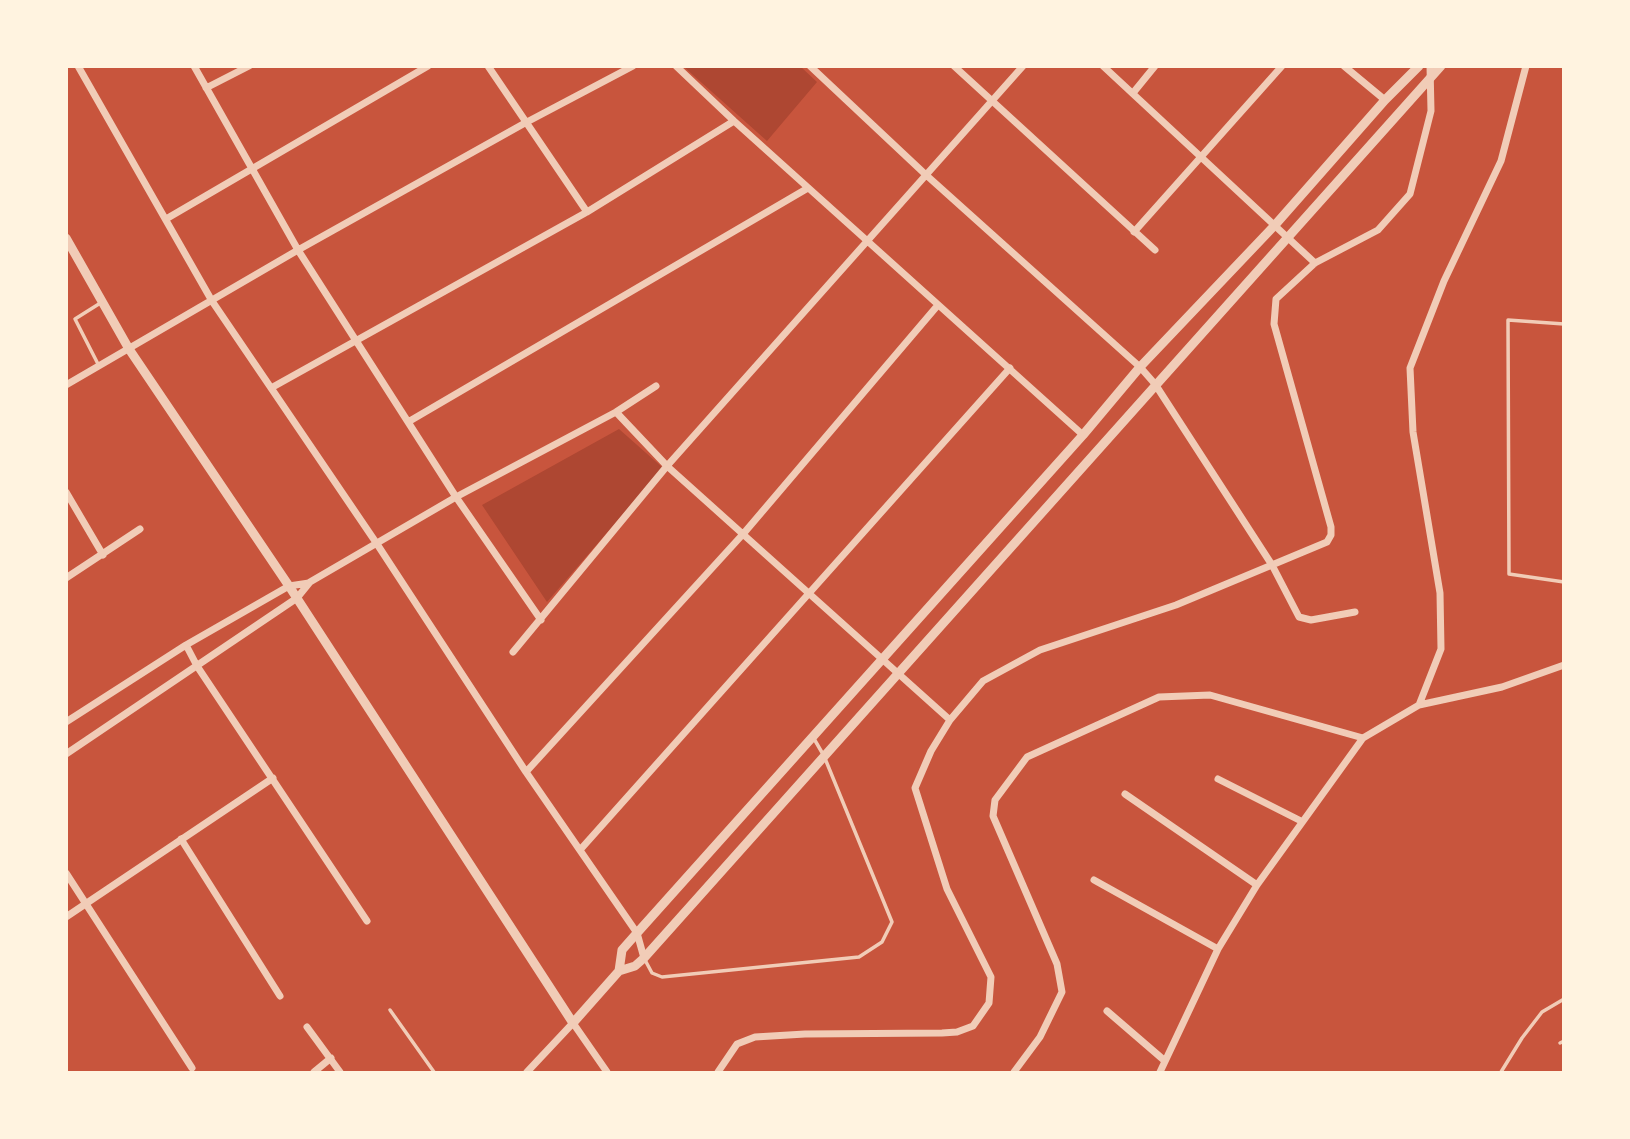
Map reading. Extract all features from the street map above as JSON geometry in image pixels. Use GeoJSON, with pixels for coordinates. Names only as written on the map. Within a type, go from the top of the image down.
{"type":"FeatureCollection","features":[{"type":"Feature","properties":{"kind":"street"},"geometry":{"type":"LineString","coordinates":[[78,66],[212,301],[526,772],[637,933],[643,958]]}},
{"type":"Feature","properties":{"kind":"street"},"geometry":{"type":"LineString","coordinates":[[194,66],[298,250],[456,497],[541,620]]}},
{"type":"Feature","properties":{"kind":"street"},"geometry":{"type":"LineString","coordinates":[[206,88],[249,66]]}},
{"type":"Feature","properties":{"kind":"street"},"geometry":{"type":"LineString","coordinates":[[166,219],[428,66]]}},
{"type":"Feature","properties":{"kind":"street"},"geometry":{"type":"LineString","coordinates":[[488,66],[587,212]]}},
{"type":"Feature","properties":{"kind":"street"},"geometry":{"type":"LineString","coordinates":[[66,385],[298,250],[621,70],[633,66]]}},
{"type":"Feature","properties":{"kind":"street"},"geometry":{"type":"LineString","coordinates":[[676,66],[1083,435]]}},
{"type":"Feature","properties":{"kind":"street"},"geometry":{"type":"LineString","coordinates":[[810,66],[925,174],[1140,367],[1155,384],[1272,565],[1299,617],[1311,620],[1355,612]]}},
{"type":"Feature","properties":{"kind":"street"},"geometry":{"type":"LineString","coordinates":[[954,66],[1155,250]]}},
{"type":"Feature","properties":{"kind":"street"},"geometry":{"type":"LineString","coordinates":[[513,652],[667,466],[1023,66]]}},
{"type":"Feature","properties":{"kind":"street"},"geometry":{"type":"LineString","coordinates":[[1103,66],[1315,263]]}},
{"type":"Feature","properties":{"kind":"street"},"geometry":{"type":"LineString","coordinates":[[1133,93],[1155,66]]}},
{"type":"Feature","properties":{"kind":"street"},"geometry":{"type":"LineString","coordinates":[[1134,232],[1282,66]]}},
{"type":"Feature","properties":{"kind":"street"},"geometry":{"type":"LineString","coordinates":[[1344,66],[1385,100]]}},
{"type":"Feature","properties":{"kind":"street"},"geometry":{"type":"LineString","coordinates":[[619,971],[622,950],[637,933],[1083,435],[1140,367],[1275,225],[1385,100],[1419,66]]}},
{"type":"Feature","properties":{"kind":"street"},"geometry":{"type":"LineString","coordinates":[[527,1073],[619,971],[635,966],[643,958],[1287,238],[1430,71],[1441,66]]}},
{"type":"Feature","properties":{"kind":"street"},"geometry":{"type":"LineString","coordinates":[[1419,705],[1441,649],[1440,593],[1413,432],[1410,368],[1444,281],[1501,161],[1526,66]]}},
{"type":"Feature","properties":{"kind":"street"},"geometry":{"type":"LineString","coordinates":[[718,1073],[737,1044],[755,1037],[957,1032],[973,1026],[989,1003],[991,977],[947,889],[915,788],[931,751],[950,720],[983,681],[1040,650],[1176,605],[1327,541],[1331,535],[1274,324],[1276,299],[1315,263],[1378,230],[1409,194],[1431,111],[1430,71]]}},
{"type":"Feature","properties":{"kind":"street"},"geometry":{"type":"LineString","coordinates":[[271,388],[587,212],[734,121]]}},
{"type":"Feature","properties":{"kind":"street"},"geometry":{"type":"LineString","coordinates":[[408,422],[808,188]]}},
{"type":"Feature","properties":{"kind":"street"},"geometry":{"type":"LineString","coordinates":[[66,238],[129,349],[297,598],[607,1073]]}},
{"type":"Feature","properties":{"kind":"street"},"geometry":{"type":"LineString","coordinates":[[526,772],[744,533],[938,305]]}},
{"type":"Feature","properties":{"kind":"street"},"geometry":{"type":"LineString","coordinates":[[580,850],[1010,368]]}},
{"type":"Feature","properties":{"kind":"street"},"geometry":{"type":"LineString","coordinates":[[66,722],[186,645],[289,586],[310,582],[456,497],[616,412],[656,386]]}},
{"type":"Feature","properties":{"kind":"street"},"geometry":{"type":"LineString","coordinates":[[616,412],[667,466],[950,720]]}},
{"type":"Feature","properties":{"kind":"street"},"geometry":{"type":"LineString","coordinates":[[66,492],[103,555]]}},
{"type":"Feature","properties":{"kind":"street"},"geometry":{"type":"LineString","coordinates":[[66,578],[140,529]]}},
{"type":"Feature","properties":{"kind":"street"},"geometry":{"type":"LineString","coordinates":[[66,754],[297,598],[310,582]]}},
{"type":"Feature","properties":{"kind":"street"},"geometry":{"type":"LineString","coordinates":[[186,645],[197,666],[367,921]]}},
{"type":"Feature","properties":{"kind":"street"},"geometry":{"type":"LineString","coordinates":[[1160,1073],[1218,949],[1257,885],[1363,738],[1419,705],[1502,687],[1563,666]]}},
{"type":"Feature","properties":{"kind":"street"},"geometry":{"type":"LineString","coordinates":[[1014,1073],[1040,1037],[1062,992],[1057,964],[993,816],[995,800],[1027,757],[1159,697],[1210,695],[1363,738]]}},
{"type":"Feature","properties":{"kind":"street"},"geometry":{"type":"LineString","coordinates":[[66,917],[273,778]]}},
{"type":"Feature","properties":{"kind":"street"},"geometry":{"type":"LineString","coordinates":[[1218,779],[1301,821]]}},
{"type":"Feature","properties":{"kind":"street"},"geometry":{"type":"LineString","coordinates":[[1125,794],[1257,885]]}},
{"type":"Feature","properties":{"kind":"street"},"geometry":{"type":"LineString","coordinates":[[181,839],[280,996]]}},
{"type":"Feature","properties":{"kind":"street"},"geometry":{"type":"LineString","coordinates":[[66,873],[192,1068]]}},
{"type":"Feature","properties":{"kind":"street"},"geometry":{"type":"LineString","coordinates":[[1094,880],[1218,949]]}},
{"type":"Feature","properties":{"kind":"street"},"geometry":{"type":"LineString","coordinates":[[1107,1011],[1165,1061]]}},
{"type":"Feature","properties":{"kind":"street"},"geometry":{"type":"LineString","coordinates":[[307,1027],[340,1073]]}},
{"type":"Feature","properties":{"kind":"street"},"geometry":{"type":"LineString","coordinates":[[314,1073],[331,1058]]}},
{"type":"Feature","properties":{"kind":"lane"},"geometry":{"type":"LineString","coordinates":[[99,366],[75,319],[102,302]]}},
{"type":"Feature","properties":{"kind":"lane"},"geometry":{"type":"LineString","coordinates":[[1563,324],[1508,320],[1508,574],[1563,582]]}},
{"type":"Feature","properties":{"kind":"lane"},"geometry":{"type":"LineString","coordinates":[[643,958],[652,973],[662,977],[859,957],[882,942],[892,922],[824,756],[813,736]]}},
{"type":"Feature","properties":{"kind":"lane"},"geometry":{"type":"LineString","coordinates":[[1501,1073],[1542,1012],[1563,999]]}},
{"type":"Feature","properties":{"kind":"lane"},"geometry":{"type":"LineString","coordinates":[[390,1010],[434,1073]]}},
{"type":"Feature","properties":{"kind":"shaded area"},"geometry":{"type":"Polygon","coordinates":[[[684,67],[801,67],[817,82],[767,141],[684,67]]]}},
{"type":"Feature","properties":{"kind":"shaded area"},"geometry":{"type":"Polygon","coordinates":[[[619,429],[663,468],[547,602],[482,505],[619,429]]]}}]}
